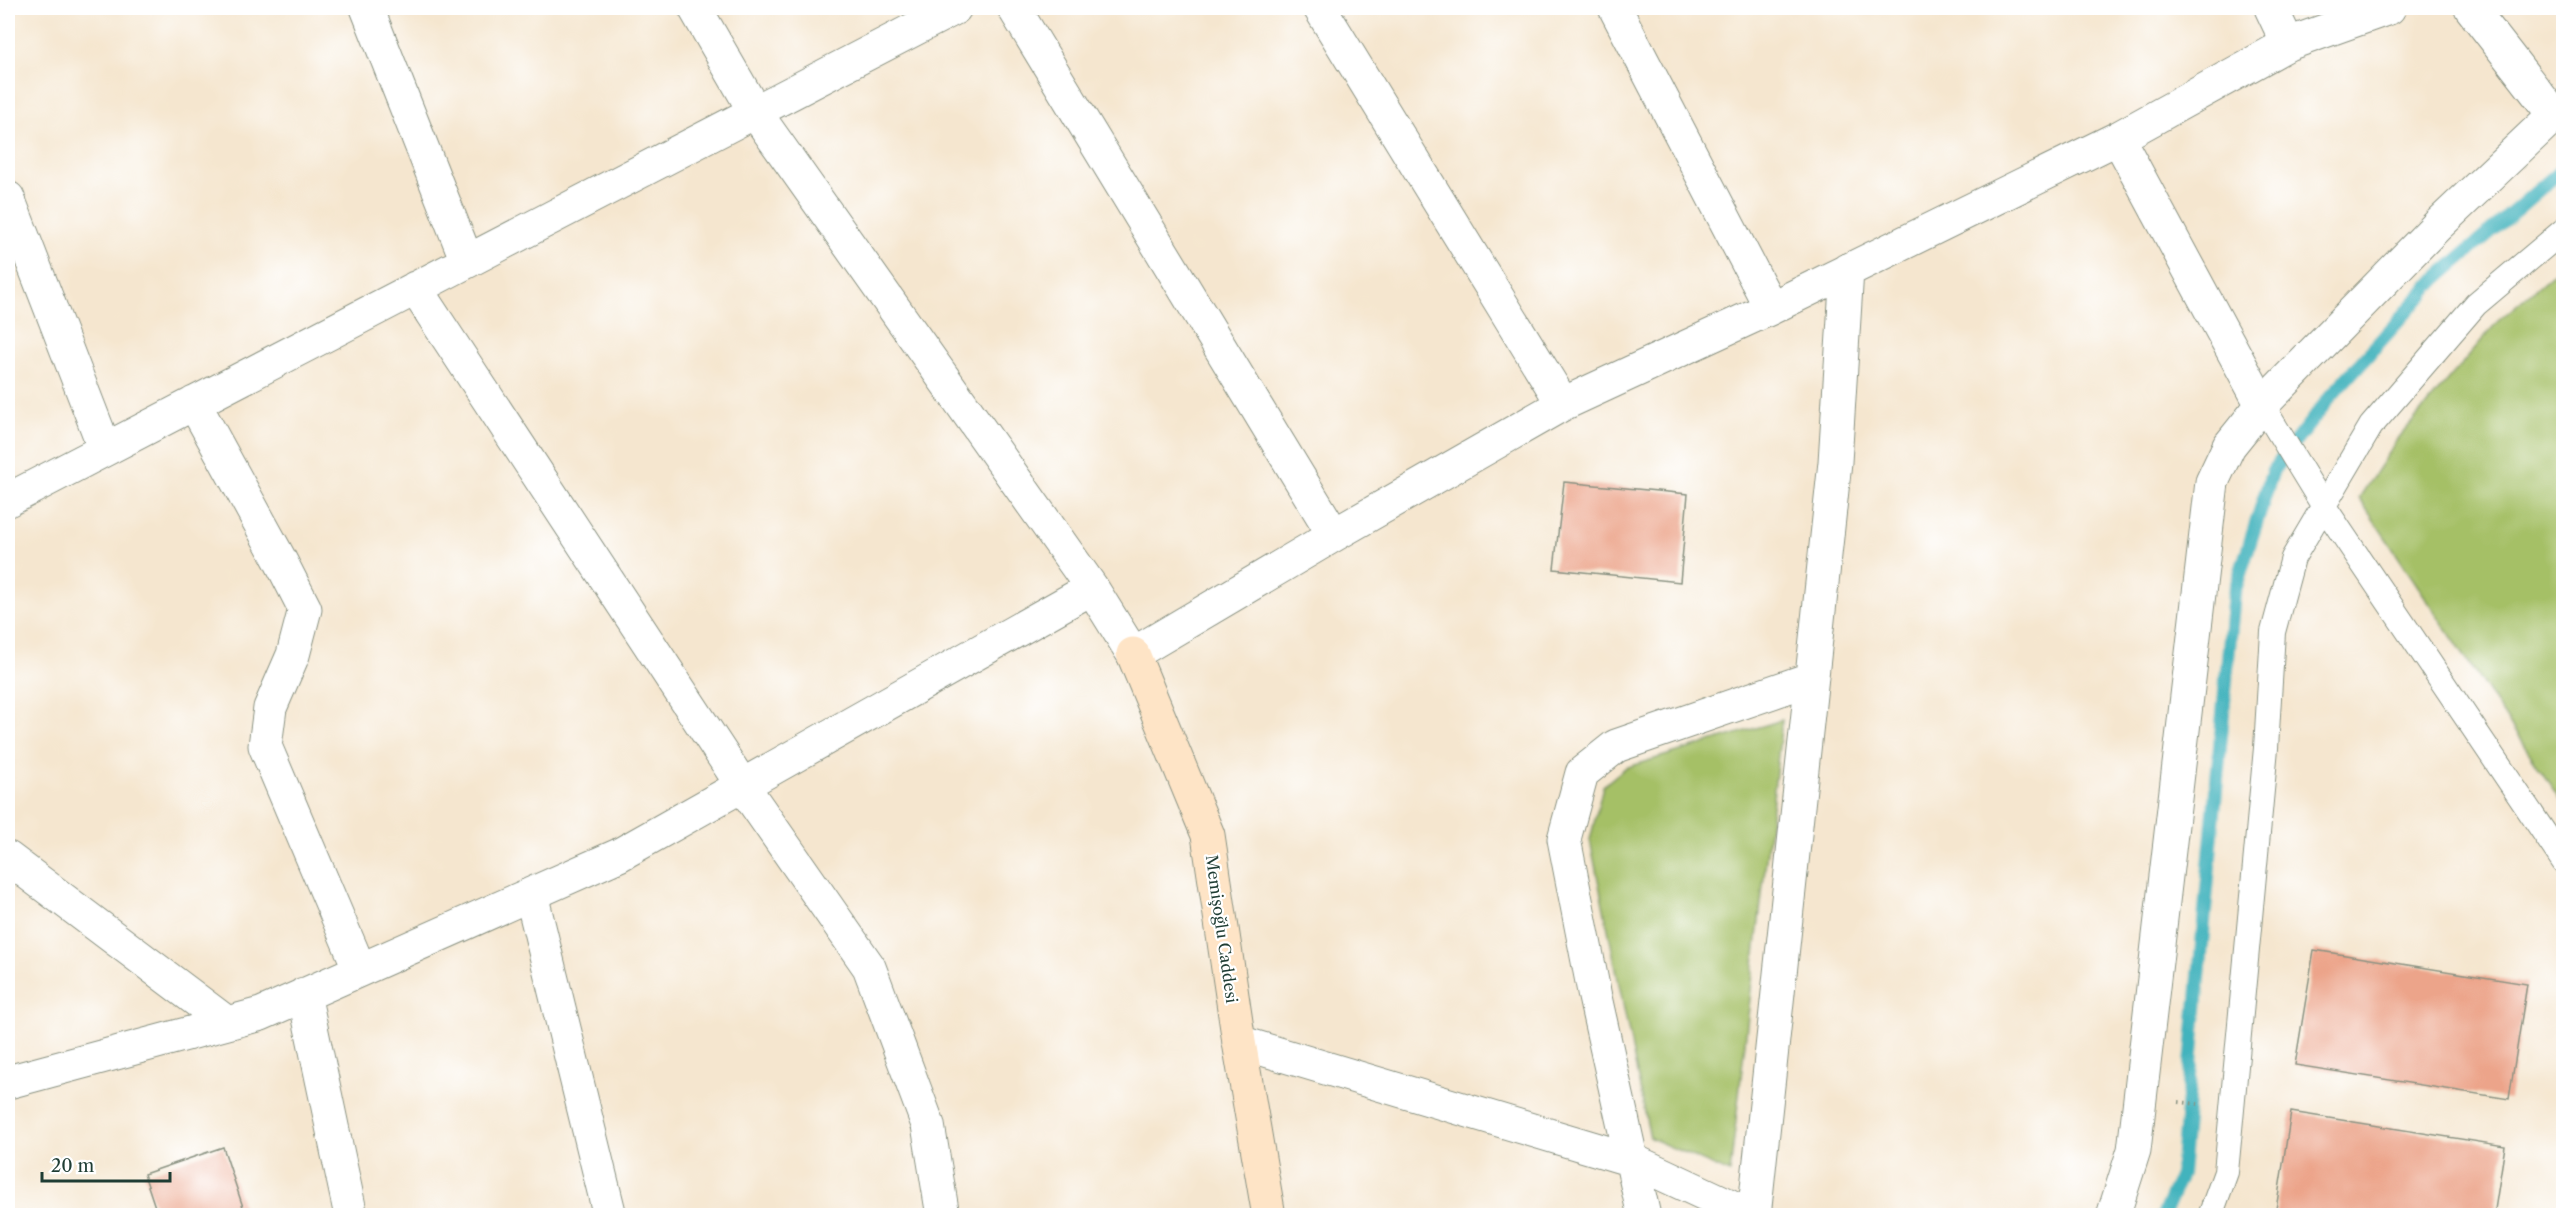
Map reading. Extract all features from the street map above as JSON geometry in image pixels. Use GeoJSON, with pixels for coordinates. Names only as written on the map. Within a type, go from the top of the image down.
{"type":"FeatureCollection","features":[{"type":"Feature","properties":{"kind":"street"},"geometry":{"type":"LineString","coordinates":[[367,8],[467,261]]}},
{"type":"Feature","properties":{"kind":"street"},"geometry":{"type":"LineString","coordinates":[[695,8],[755,112],[1092,588],[1133,654],[1334,535],[1563,405],[1771,308],[2118,138],[2288,44],[2389,8]]}},
{"type":"Feature","properties":{"kind":"street"},"geometry":{"type":"LineString","coordinates":[[8,500],[955,8]]}},
{"type":"Feature","properties":{"kind":"street"},"geometry":{"type":"LineString","coordinates":[[1014,8],[1334,535]]}},
{"type":"Feature","properties":{"kind":"street"},"geometry":{"type":"LineString","coordinates":[[1320,8],[1563,405]]}},
{"type":"Feature","properties":{"kind":"street"},"geometry":{"type":"LineString","coordinates":[[1615,8],[1771,308]]}},
{"type":"Feature","properties":{"kind":"street"},"geometry":{"type":"LineString","coordinates":[[2271,8],[2288,44]]}},
{"type":"Feature","properties":{"kind":"street"},"geometry":{"type":"LineString","coordinates":[[2113,1215],[2134,1150],[2212,482],[2229,446],[2270,418],[2437,226],[2559,112],[2471,8]]}},
{"type":"Feature","properties":{"kind":"street"},"geometry":{"type":"LineString","coordinates":[[2118,138],[2270,418]]}},
{"type":"Feature","properties":{"kind":"street"},"geometry":{"type":"LineString","coordinates":[[8,198],[105,449]]}},
{"type":"Feature","properties":{"kind":"street"},"geometry":{"type":"LineString","coordinates":[[1239,1042],[1632,1160],[1753,1215],[1835,462],[1847,270]]}},
{"type":"Feature","properties":{"kind":"street"},"geometry":{"type":"LineString","coordinates":[[415,288],[742,785],[869,967],[928,1125],[943,1215]]}},
{"type":"Feature","properties":{"kind":"street"},"geometry":{"type":"LineString","coordinates":[[194,404],[279,558],[304,609],[293,655],[270,708],[265,746],[360,970]]}},
{"type":"Feature","properties":{"kind":"street"},"geometry":{"type":"LineString","coordinates":[[8,1082],[261,1014],[619,855],[1092,588]]}},
{"type":"Feature","properties":{"kind":"street","name":"Memişoğlu Caddesi"},"geometry":{"type":"LineString","coordinates":[[1133,654],[1208,835],[1239,1042],[1269,1215]]}},
{"type":"Feature","properties":{"kind":"street"},"geometry":{"type":"LineString","coordinates":[[1644,1215],[1594,998],[1564,839],[1582,773],[1616,746],[1810,679]]}},
{"type":"Feature","properties":{"kind":"street"},"geometry":{"type":"LineString","coordinates":[[8,858],[228,1023]]}},
{"type":"Feature","properties":{"kind":"street"},"geometry":{"type":"LineString","coordinates":[[531,894],[610,1215]]}},
{"type":"Feature","properties":{"kind":"street"},"geometry":{"type":"LineString","coordinates":[[304,994],[351,1215]]}},
{"type":"Feature","properties":{"kind":"lane"},"geometry":{"type":"LineString","coordinates":[[2210,1215],[2226,1172],[2266,748],[2273,632],[2293,558],[2371,426],[2476,304],[2564,230]]}},
{"type":"Feature","properties":{"kind":"lane"},"geometry":{"type":"LineString","coordinates":[[2270,418],[2323,505],[2564,862]]}},
{"type":"Feature","properties":{"kind":"path"},"geometry":{"type":"LineString","coordinates":[[2177,1102],[2208,1104]]}},
{"type":"Feature","properties":{"kind":"green space"},"geometry":{"type":"Polygon","coordinates":[[[2563,265],[2563,804],[2359,498],[2396,441],[2498,321],[2563,265]]]}},
{"type":"Feature","properties":{"kind":"green space"},"geometry":{"type":"Polygon","coordinates":[[[1782,720],[1730,1173],[1650,1138],[1590,840],[1603,786],[1625,768],[1782,720]]]}},
{"type":"Feature","properties":{"kind":"building"},"geometry":{"type":"Polygon","coordinates":[[[1564,482],[1688,494],[1680,582],[1554,569],[1564,482]]]}},
{"type":"Feature","properties":{"kind":"building"},"geometry":{"type":"Polygon","coordinates":[[[2314,950],[2527,984],[2509,1099],[2295,1065],[2314,950]]]}},
{"type":"Feature","properties":{"kind":"building"},"geometry":{"type":"Polygon","coordinates":[[[2291,1112],[2505,1146],[2494,1216],[2275,1216],[2291,1112]]]}},
{"type":"Feature","properties":{"kind":"building"},"geometry":{"type":"Polygon","coordinates":[[[223,1147],[246,1216],[158,1216],[144,1174],[223,1147]]]}},
{"type":"Feature","properties":{"kind":"waterway"},"geometry":{"type":"LineString","coordinates":[[2163,1216],[2181,1174],[2234,593],[2273,470],[2331,396],[2436,279],[2564,168]]}}]}
